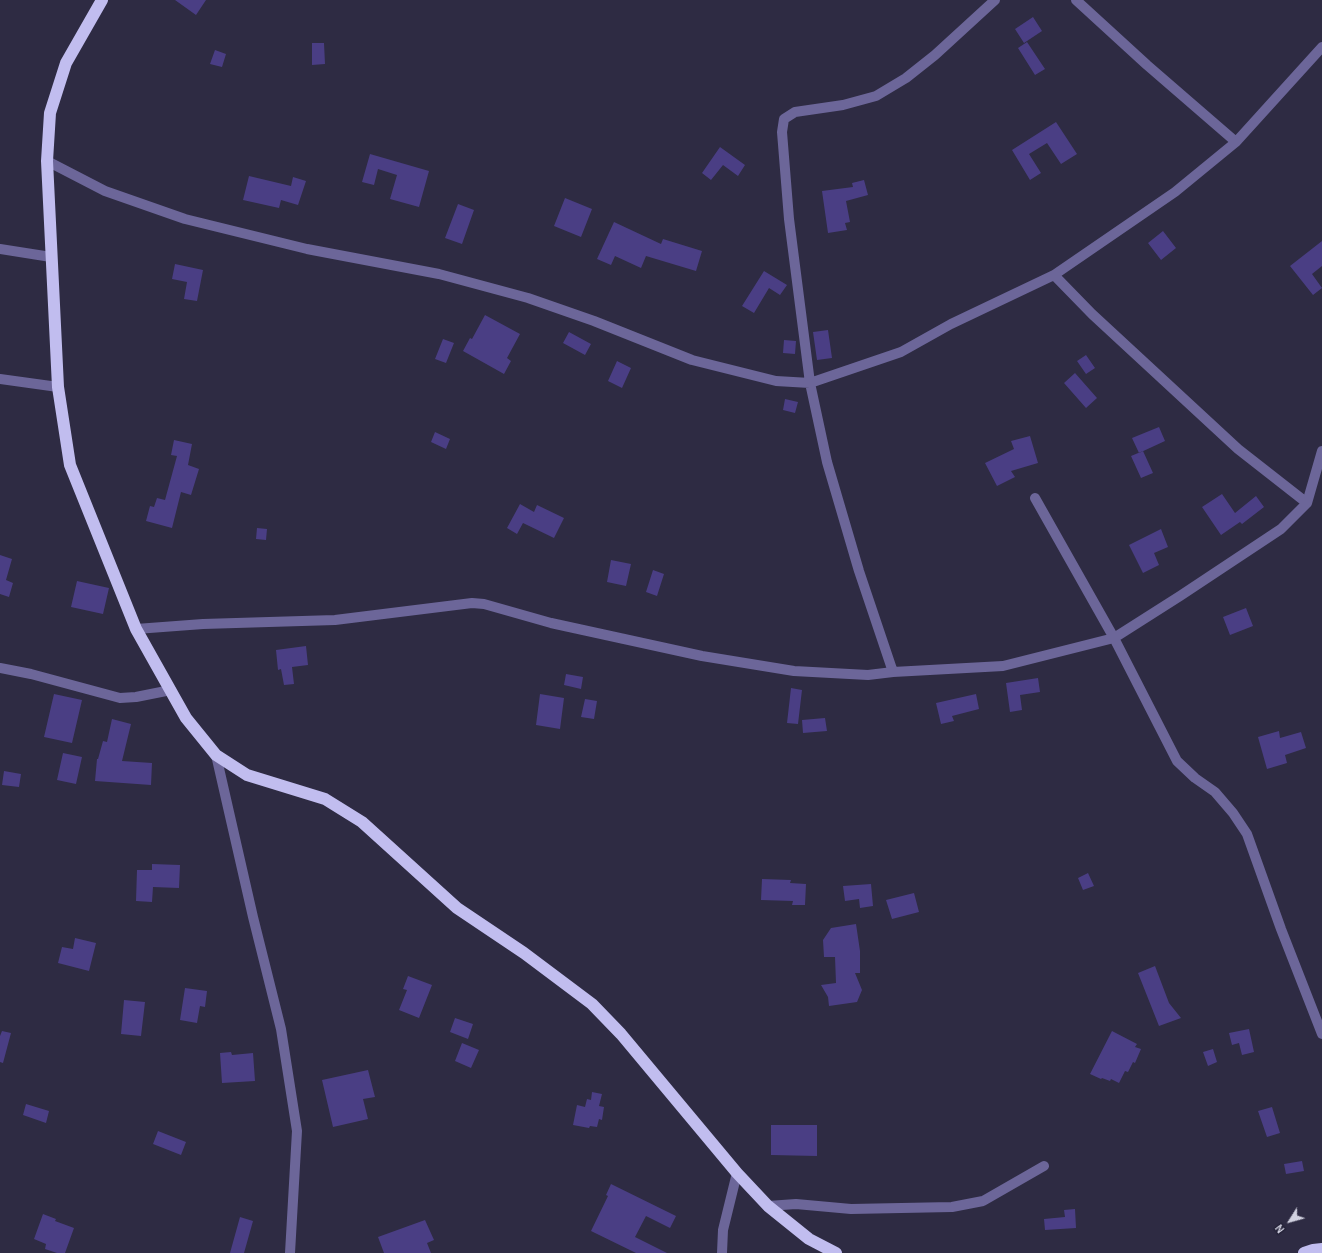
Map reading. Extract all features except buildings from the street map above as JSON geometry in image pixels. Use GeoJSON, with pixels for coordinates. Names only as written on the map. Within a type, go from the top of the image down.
{"type":"FeatureCollection","features":[{"type":"Feature","properties":{"kind":"highway"},"geometry":{"type":"LineString","coordinates":[[102,0],[66,63],[50,113],[47,161],[58,387],[70,465],[136,629],[186,718],[216,755],[248,775],[325,799],[362,822],[457,908],[524,953],[592,1004],[621,1034],[737,1173],[768,1206],[809,1239],[836,1253]]}},
{"type":"Feature","properties":{"kind":"street"},"geometry":{"type":"LineString","coordinates":[[893,672],[859,571],[827,462],[810,383],[789,219],[782,132],[784,119],[795,112],[843,105],[876,96],[906,78],[935,55],[995,0]]}},
{"type":"Feature","properties":{"kind":"street"},"geometry":{"type":"LineString","coordinates":[[1076,0],[1147,66],[1236,142]]}},
{"type":"Feature","properties":{"kind":"street"},"geometry":{"type":"LineString","coordinates":[[47,161],[105,191],[185,219],[307,249],[439,274],[528,298],[692,360],[776,381],[810,383],[901,352],[951,324],[1054,275],[1175,192],[1236,142],[1322,47]]}},
{"type":"Feature","properties":{"kind":"street"},"geometry":{"type":"LineString","coordinates":[[0,249],[51,257]]}},
{"type":"Feature","properties":{"kind":"street"},"geometry":{"type":"LineString","coordinates":[[1054,275],[1097,319],[1232,444],[1306,502]]}},
{"type":"Feature","properties":{"kind":"street"},"geometry":{"type":"LineString","coordinates":[[0,379],[58,387]]}},
{"type":"Feature","properties":{"kind":"street"},"geometry":{"type":"LineString","coordinates":[[136,629],[203,624],[335,620],[472,604],[484,604],[551,623],[702,656],[786,670],[868,675],[893,672],[1002,666],[1114,638],[1281,529],[1306,502],[1322,451]]}},
{"type":"Feature","properties":{"kind":"street"},"geometry":{"type":"LineString","coordinates":[[1035,498],[1114,638],[1177,761],[1195,778],[1215,792],[1233,813],[1247,834],[1281,929],[1322,1034]]}},
{"type":"Feature","properties":{"kind":"street"},"geometry":{"type":"LineString","coordinates":[[0,668],[31,674],[120,698],[136,697],[171,690]]}},
{"type":"Feature","properties":{"kind":"street"},"geometry":{"type":"LineString","coordinates":[[216,755],[253,917],[281,1029],[297,1131],[290,1253]]}},
{"type":"Feature","properties":{"kind":"street"},"geometry":{"type":"LineString","coordinates":[[768,1206],[796,1204],[851,1209],[952,1207],[983,1201],[1044,1166]]}},
{"type":"Feature","properties":{"kind":"street"},"geometry":{"type":"LineString","coordinates":[[722,1253],[723,1230],[737,1173]]}}]}
